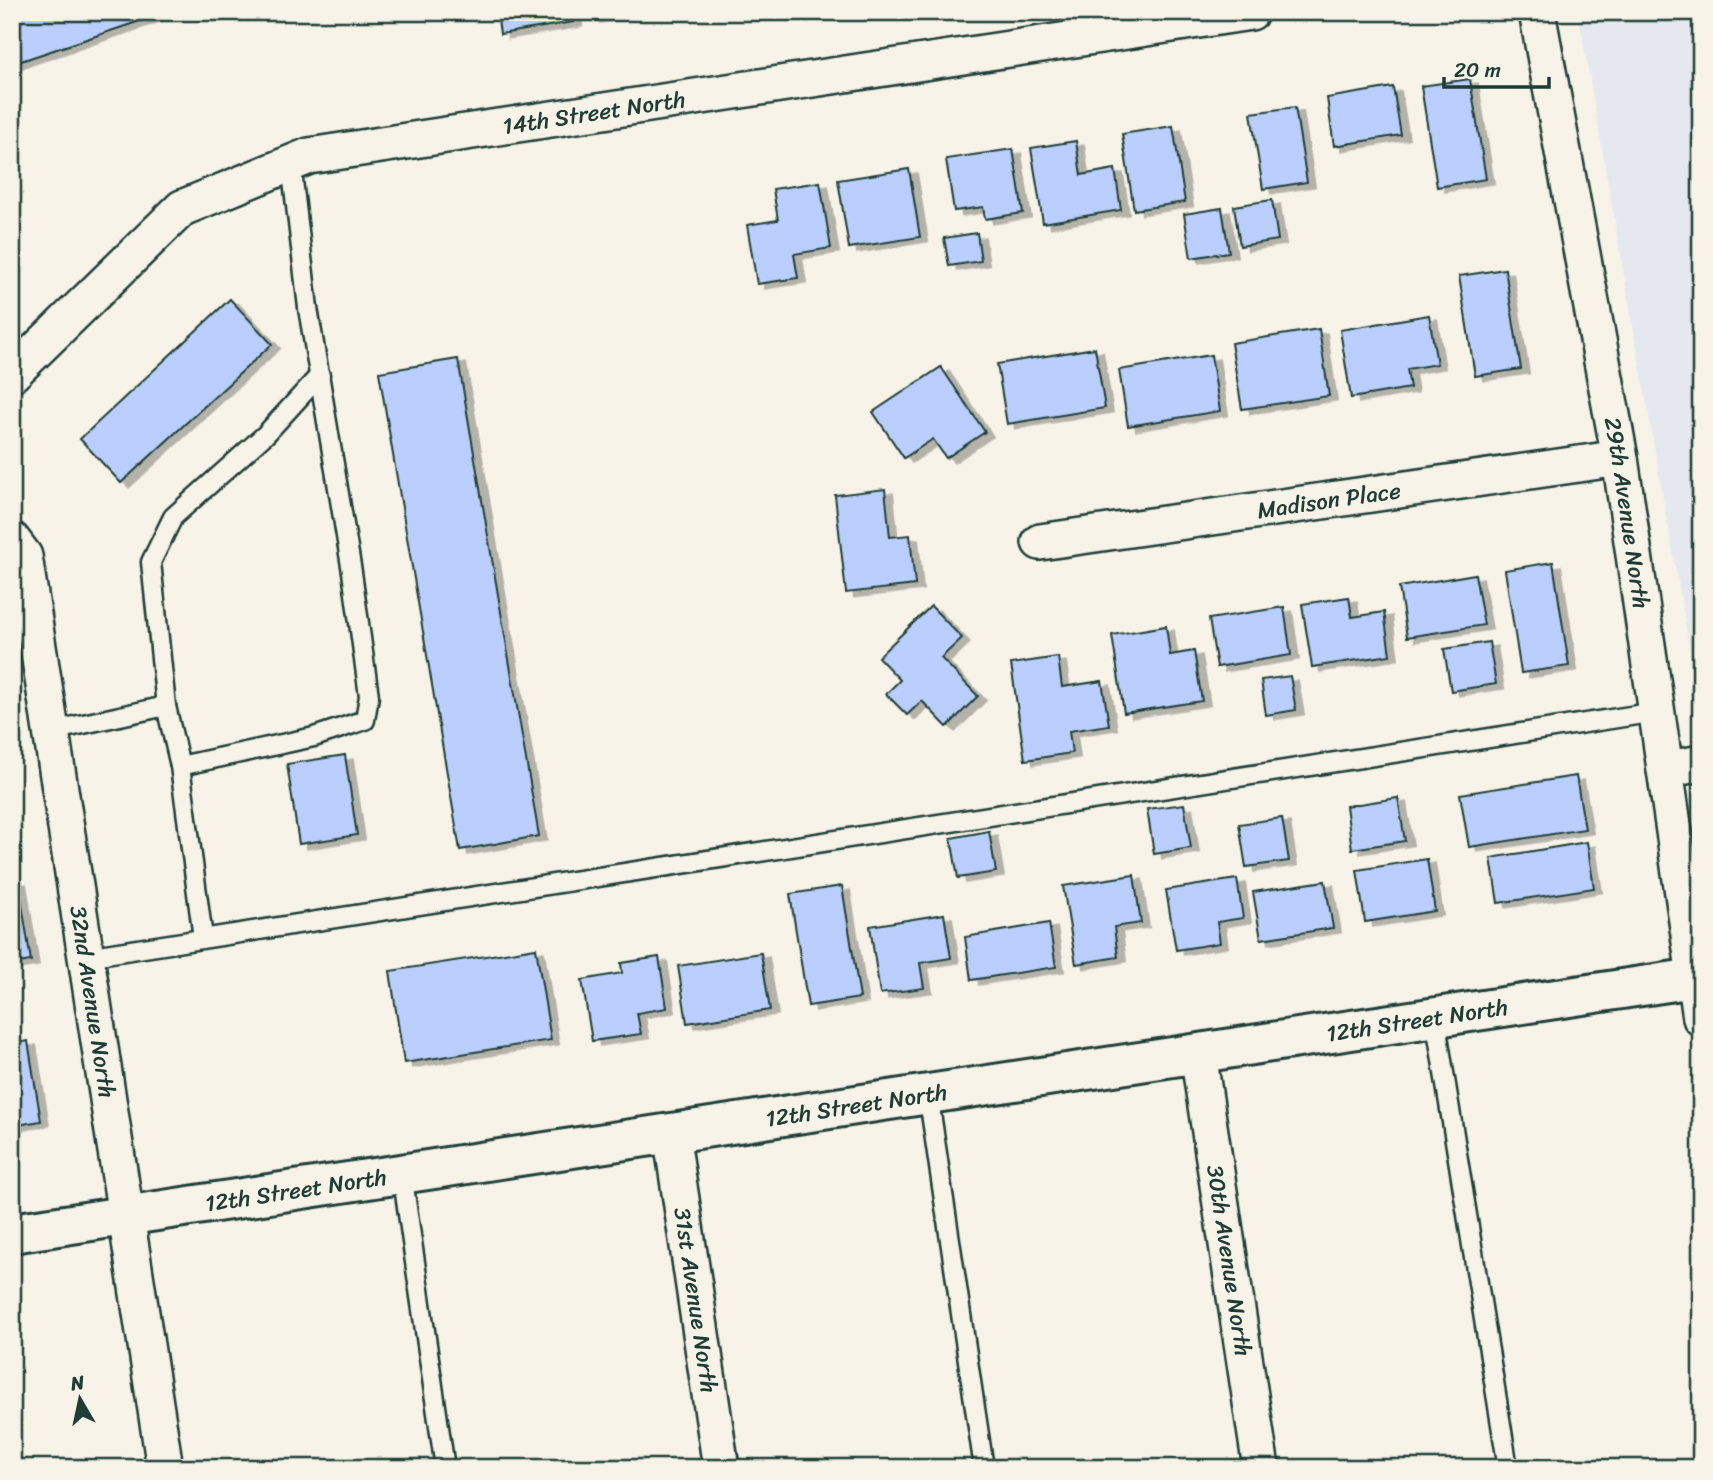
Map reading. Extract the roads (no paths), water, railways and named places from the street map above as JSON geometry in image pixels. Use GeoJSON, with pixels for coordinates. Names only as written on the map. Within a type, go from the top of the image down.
{"type":"FeatureCollection","features":[{"type":"Feature","properties":{"kind":"street","name":"14th Street North"},"geometry":{"type":"LineString","coordinates":[[12,374],[183,208],[309,156],[1251,12]]}},
{"type":"Feature","properties":{"kind":"street","name":"29th Avenue North"},"geometry":{"type":"LineString","coordinates":[[1537,12],[1620,458],[1698,978],[1701,1018]]}},
{"type":"Feature","properties":{"kind":"street","name":"Madison Place"},"geometry":{"type":"LineString","coordinates":[[1040,542],[1620,458]]}},
{"type":"Feature","properties":{"kind":"street","name":"32nd Avenue North"},"geometry":{"type":"LineString","coordinates":[[12,540],[24,556],[165,1468]]}},
{"type":"Feature","properties":{"kind":"street"},"geometry":{"type":"LineString","coordinates":[[1665,770],[1701,763]]}},
{"type":"Feature","properties":{"kind":"street","name":"12th Street North"},"geometry":{"type":"LineString","coordinates":[[12,1233],[1698,978]]}},
{"type":"Feature","properties":{"kind":"street","name":"30th Avenue North"},"geometry":{"type":"LineString","coordinates":[[1198,1053],[1261,1468]]}},
{"type":"Feature","properties":{"kind":"street","name":"31st Avenue North"},"geometry":{"type":"LineString","coordinates":[[671,1132],[721,1468]]}},
{"type":"Feature","properties":{"kind":"lane"},"geometry":{"type":"LineString","coordinates":[[180,766],[314,737],[365,720],[369,696],[352,572],[308,308],[291,163]]}},
{"type":"Feature","properties":{"kind":"lane"},"geometry":{"type":"LineString","coordinates":[[203,938],[180,766],[166,706],[151,562],[173,517],[266,433],[320,375]]}},
{"type":"Feature","properties":{"kind":"lane"},"geometry":{"type":"LineString","coordinates":[[51,732],[166,706]]}},
{"type":"Feature","properties":{"kind":"lane"},"geometry":{"type":"LineString","coordinates":[[86,957],[1656,712]]}},
{"type":"Feature","properties":{"kind":"lane"},"geometry":{"type":"LineString","coordinates":[[1434,1017],[1508,1468]]}},
{"type":"Feature","properties":{"kind":"lane"},"geometry":{"type":"LineString","coordinates":[[928,1093],[984,1468]]}},
{"type":"Feature","properties":{"kind":"lane"},"geometry":{"type":"LineString","coordinates":[[402,1174],[445,1468]]}}]}
